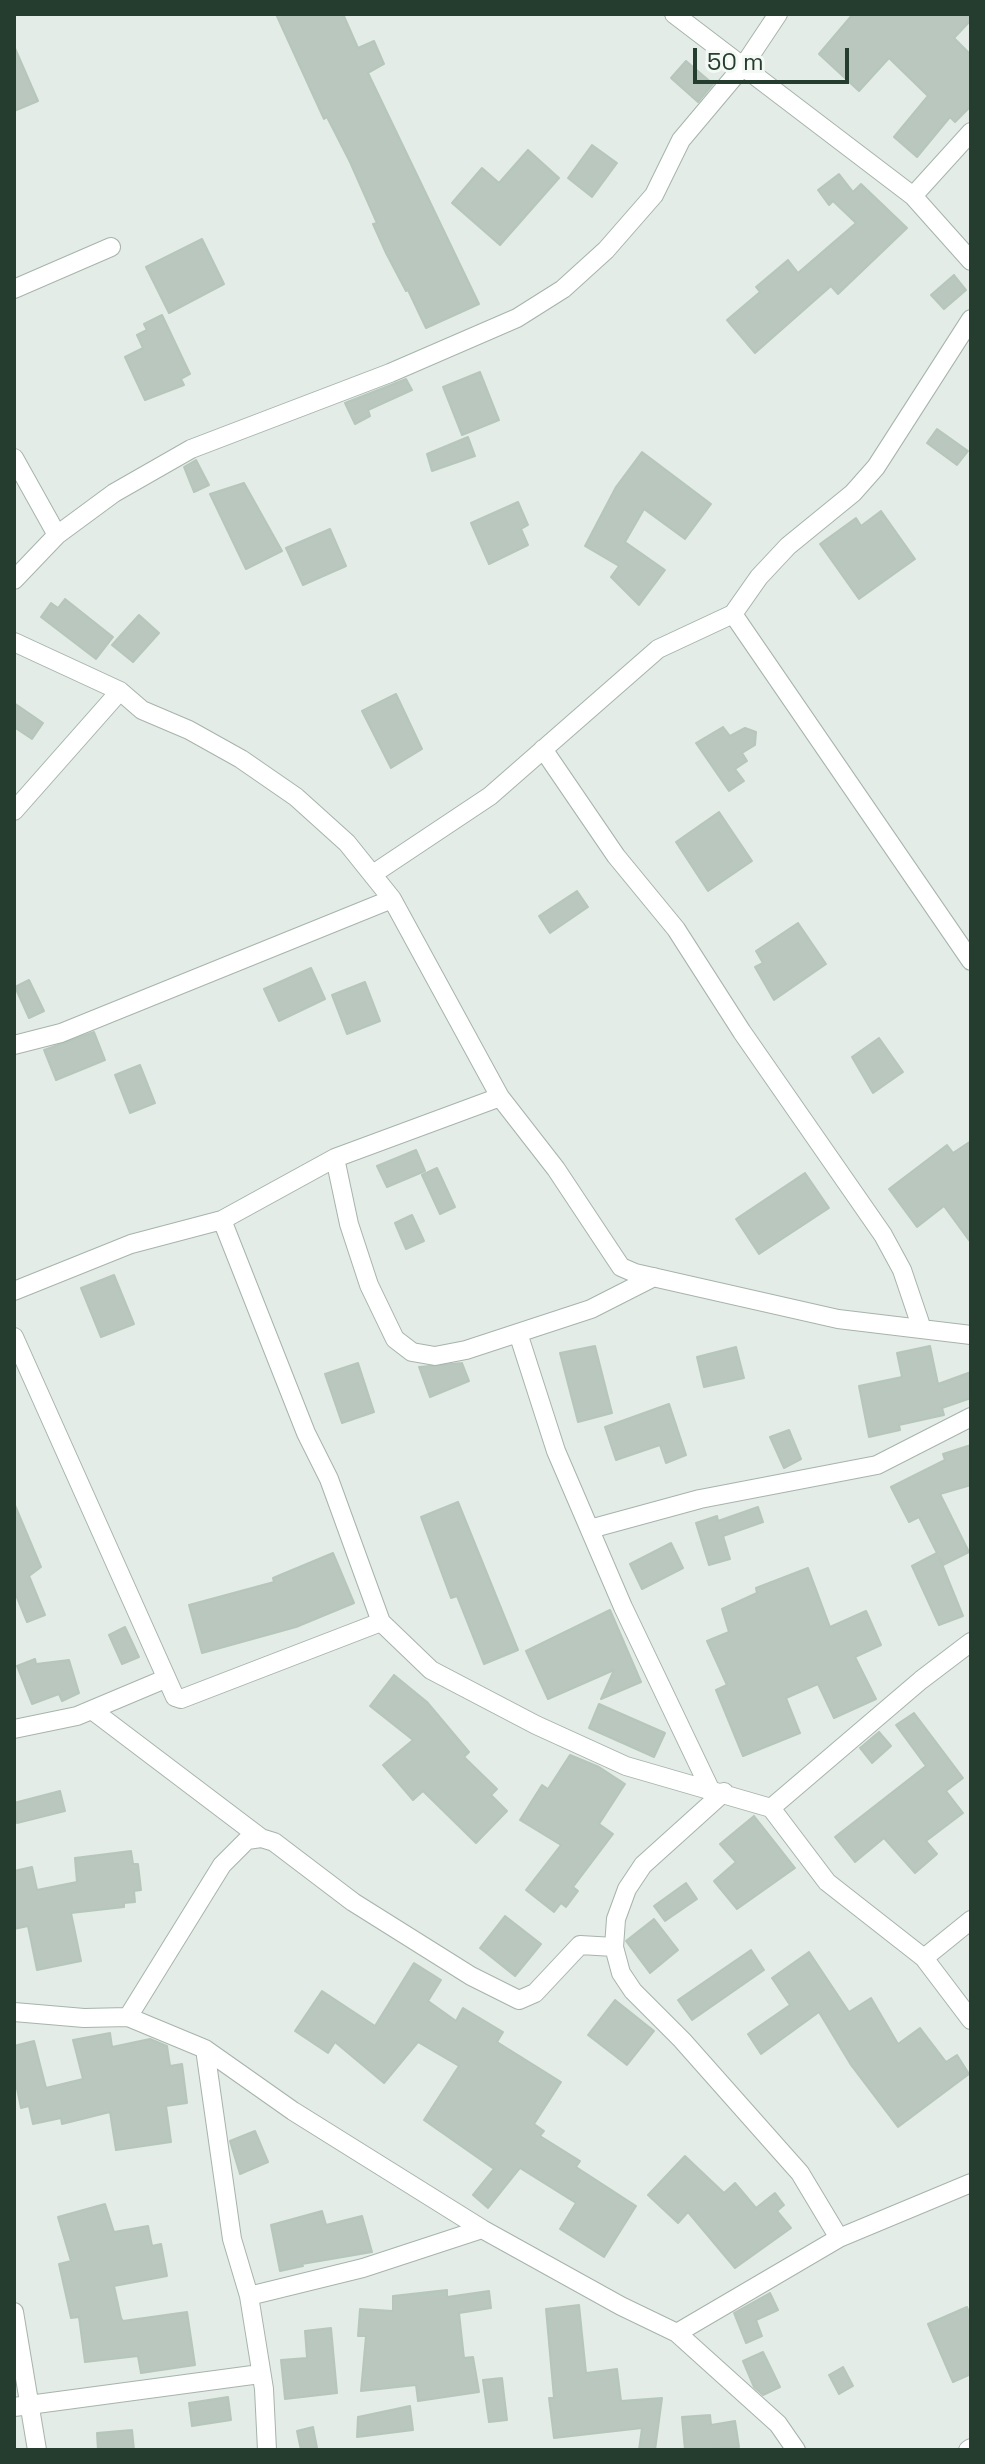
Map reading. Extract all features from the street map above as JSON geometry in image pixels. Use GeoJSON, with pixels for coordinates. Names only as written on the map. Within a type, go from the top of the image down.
{"type":"FeatureCollection","features":[{"type":"Feature","properties":{"kind":"street"},"geometry":{"type":"LineString","coordinates":[[674,14],[913,196],[971,261]]}},
{"type":"Feature","properties":{"kind":"street"},"geometry":{"type":"LineString","coordinates":[[14,580],[57,535],[114,493],[191,449],[390,373],[517,318],[563,289],[606,250],[654,195],[681,140],[744,65],[778,14]]}},
{"type":"Feature","properties":{"kind":"street"},"geometry":{"type":"LineString","coordinates":[[913,196],[971,132]]}},
{"type":"Feature","properties":{"kind":"street"},"geometry":{"type":"LineString","coordinates":[[14,289],[111,247]]}},
{"type":"Feature","properties":{"kind":"street"},"geometry":{"type":"LineString","coordinates":[[373,874],[490,796],[658,649],[733,614],[759,577],[788,546],[853,493],[876,467],[971,319]]}},
{"type":"Feature","properties":{"kind":"street"},"geometry":{"type":"LineString","coordinates":[[14,458],[57,535]]}},
{"type":"Feature","properties":{"kind":"street"},"geometry":{"type":"LineString","coordinates":[[733,614],[971,961]]}},
{"type":"Feature","properties":{"kind":"street"},"geometry":{"type":"LineString","coordinates":[[14,642],[120,691],[142,710],[189,730],[296,797],[347,843],[392,899],[500,1097],[556,1169],[614,1259],[635,1273],[838,1319],[971,1335]]}},
{"type":"Feature","properties":{"kind":"street"},"geometry":{"type":"LineString","coordinates":[[14,811],[120,691]]}},
{"type":"Feature","properties":{"kind":"street"},"geometry":{"type":"LineString","coordinates":[[543,749],[616,856],[676,929],[742,1032],[883,1235],[902,1270],[922,1329]]}},
{"type":"Feature","properties":{"kind":"street"},"geometry":{"type":"LineString","coordinates":[[14,1045],[61,1033],[392,899]]}},
{"type":"Feature","properties":{"kind":"street"},"geometry":{"type":"LineString","coordinates":[[14,1291],[131,1244],[222,1220],[335,1158],[500,1097]]}},
{"type":"Feature","properties":{"kind":"street"},"geometry":{"type":"LineString","coordinates":[[335,1158],[349,1224],[369,1285],[395,1339],[412,1352],[435,1356],[518,1333],[591,1309],[654,1277]]}},
{"type":"Feature","properties":{"kind":"street"},"geometry":{"type":"LineString","coordinates":[[222,1220],[306,1433],[329,1479],[381,1622],[431,1670],[451,1682],[626,1766],[771,1808],[827,1882],[924,1958],[971,2020]]}},
{"type":"Feature","properties":{"kind":"street"},"geometry":{"type":"LineString","coordinates":[[518,1333],[556,1451],[590,1529],[717,1790]]}},
{"type":"Feature","properties":{"kind":"street"},"geometry":{"type":"LineString","coordinates":[[14,1337],[173,1695],[181,1699],[381,1622]]}},
{"type":"Feature","properties":{"kind":"street"},"geometry":{"type":"LineString","coordinates":[[590,1529],[700,1499],[877,1465],[971,1417]]}},
{"type":"Feature","properties":{"kind":"street"},"geometry":{"type":"LineString","coordinates":[[771,1808],[921,1680],[971,1642]]}},
{"type":"Feature","properties":{"kind":"street"},"geometry":{"type":"LineString","coordinates":[[14,1729],[92,1710],[165,1679]]}},
{"type":"Feature","properties":{"kind":"street"},"geometry":{"type":"LineString","coordinates":[[92,1710],[261,1838],[274,1842],[366,1910],[471,1976],[519,2000],[535,1993],[580,1945],[614,1947]]}},
{"type":"Feature","properties":{"kind":"street"},"geometry":{"type":"LineString","coordinates":[[717,1790],[635,1877],[616,1919],[614,1947],[621,1973],[633,1991],[682,2040],[800,2173],[839,2238]]}},
{"type":"Feature","properties":{"kind":"street"},"geometry":{"type":"LineString","coordinates":[[128,2017],[222,1865],[247,1840],[261,1838]]}},
{"type":"Feature","properties":{"kind":"street"},"geometry":{"type":"LineString","coordinates":[[924,1958],[971,1920]]}},
{"type":"Feature","properties":{"kind":"street"},"geometry":{"type":"LineString","coordinates":[[14,2012],[84,2018],[128,2017],[205,2049],[293,2111],[482,2229],[677,2333],[778,2424],[796,2450]]}},
{"type":"Feature","properties":{"kind":"street"},"geometry":{"type":"LineString","coordinates":[[205,2049],[232,2239],[249,2296],[267,2450]]}},
{"type":"Feature","properties":{"kind":"street"},"geometry":{"type":"LineString","coordinates":[[677,2333],[839,2238],[971,2183]]}},
{"type":"Feature","properties":{"kind":"street"},"geometry":{"type":"LineString","coordinates":[[249,2296],[363,2268],[482,2229]]}},
{"type":"Feature","properties":{"kind":"street"},"geometry":{"type":"LineString","coordinates":[[14,2312],[21,2406],[37,2450]]}},
{"type":"Feature","properties":{"kind":"street"},"geometry":{"type":"LineString","coordinates":[[21,2406],[260,2374]]}},
{"type":"Feature","properties":{"kind":"building"},"geometry":{"type":"Polygon","coordinates":[[[276,14],[343,14],[358,48],[374,41],[384,64],[368,73],[479,304],[426,328],[386,253],[373,224],[377,223],[350,162],[327,117],[324,119],[276,14]]]}},
{"type":"Feature","properties":{"kind":"building"},"geometry":{"type":"Polygon","coordinates":[[[853,14],[971,14],[971,20],[954,38],[971,55],[971,106],[955,122],[950,117],[917,157],[894,137],[928,96],[889,58],[859,91],[819,54],[853,14]]]}},
{"type":"Feature","properties":{"kind":"building"},"geometry":{"type":"Polygon","coordinates":[[[14,46],[38,101],[14,111],[14,46]]]}},
{"type":"Feature","properties":{"kind":"building"},"geometry":{"type":"Polygon","coordinates":[[[686,61],[713,84],[698,102],[671,78],[686,61]]]}},
{"type":"Feature","properties":{"kind":"building"},"geometry":{"type":"Polygon","coordinates":[[[592,145],[617,163],[592,197],[568,178],[592,145]]]}},
{"type":"Feature","properties":{"kind":"building"},"geometry":{"type":"Polygon","coordinates":[[[528,150],[559,178],[500,245],[452,203],[482,168],[499,183],[528,150]]]}},
{"type":"Feature","properties":{"kind":"building"},"geometry":{"type":"Polygon","coordinates":[[[839,174],[853,192],[861,184],[907,228],[838,294],[831,286],[755,353],[727,320],[760,292],[756,287],[788,260],[798,273],[856,223],[833,201],[829,205],[818,190],[839,174]]]}},
{"type":"Feature","properties":{"kind":"building"},"geometry":{"type":"Polygon","coordinates":[[[202,239],[224,284],[169,313],[146,267],[202,239]]]}},
{"type":"Feature","properties":{"kind":"building"},"geometry":{"type":"Polygon","coordinates":[[[954,275],[966,290],[944,309],[931,295],[954,275]]]}},
{"type":"Feature","properties":{"kind":"building"},"geometry":{"type":"Polygon","coordinates":[[[162,315],[190,374],[181,379],[184,385],[145,400],[125,357],[143,348],[137,335],[147,330],[144,324],[162,315]]]}},
{"type":"Feature","properties":{"kind":"building"},"geometry":{"type":"Polygon","coordinates":[[[480,372],[499,420],[462,435],[443,387],[480,372]]]}},
{"type":"Feature","properties":{"kind":"building"},"geometry":{"type":"Polygon","coordinates":[[[406,379],[412,390],[368,410],[370,416],[355,424],[345,403],[406,379]]]}},
{"type":"Feature","properties":{"kind":"building"},"geometry":{"type":"Polygon","coordinates":[[[937,429],[968,451],[957,465],[927,443],[937,429]]]}},
{"type":"Feature","properties":{"kind":"building"},"geometry":{"type":"Polygon","coordinates":[[[468,437],[475,456],[432,471],[427,454],[468,437]]]}},
{"type":"Feature","properties":{"kind":"building"},"geometry":{"type":"Polygon","coordinates":[[[642,452],[711,504],[685,539],[644,509],[625,542],[665,570],[639,605],[611,577],[619,566],[585,546],[616,487],[642,452]]]}},
{"type":"Feature","properties":{"kind":"building"},"geometry":{"type":"Polygon","coordinates":[[[196,460],[209,485],[194,492],[184,467],[196,460]]]}},
{"type":"Feature","properties":{"kind":"building"},"geometry":{"type":"Polygon","coordinates":[[[244,483],[282,551],[246,569],[210,494],[244,483]]]}},
{"type":"Feature","properties":{"kind":"building"},"geometry":{"type":"Polygon","coordinates":[[[518,502],[528,525],[521,529],[528,545],[489,564],[471,523],[518,502]]]}},
{"type":"Feature","properties":{"kind":"building"},"geometry":{"type":"Polygon","coordinates":[[[881,511],[915,559],[859,599],[820,544],[856,518],[861,526],[881,511]]]}},
{"type":"Feature","properties":{"kind":"building"},"geometry":{"type":"Polygon","coordinates":[[[330,529],[346,566],[303,585],[286,548],[330,529]]]}},
{"type":"Feature","properties":{"kind":"building"},"geometry":{"type":"Polygon","coordinates":[[[65,599],[113,637],[96,659],[41,617],[51,603],[58,608],[65,599]]]}},
{"type":"Feature","properties":{"kind":"building"},"geometry":{"type":"Polygon","coordinates":[[[139,615],[159,633],[133,662],[112,645],[139,615]]]}},
{"type":"Feature","properties":{"kind":"building"},"geometry":{"type":"Polygon","coordinates":[[[396,694],[422,749],[391,768],[362,711],[396,694]]]}},
{"type":"Feature","properties":{"kind":"building"},"geometry":{"type":"Polygon","coordinates":[[[14,703],[43,723],[32,739],[14,727],[14,703]]]}},
{"type":"Feature","properties":{"kind":"building"},"geometry":{"type":"Polygon","coordinates":[[[723,727],[730,736],[745,728],[756,732],[755,745],[742,753],[747,761],[735,769],[744,781],[729,791],[696,743],[723,727]]]}},
{"type":"Feature","properties":{"kind":"building"},"geometry":{"type":"Polygon","coordinates":[[[719,812],[752,861],[708,891],[676,842],[719,812]]]}},
{"type":"Feature","properties":{"kind":"building"},"geometry":{"type":"Polygon","coordinates":[[[577,891],[588,907],[550,933],[539,916],[577,891]]]}},
{"type":"Feature","properties":{"kind":"building"},"geometry":{"type":"Polygon","coordinates":[[[798,923],[826,964],[774,1000],[755,967],[763,963],[756,951],[798,923]]]}},
{"type":"Feature","properties":{"kind":"building"},"geometry":{"type":"Polygon","coordinates":[[[311,968],[325,999],[279,1021],[264,989],[311,968]]]}},
{"type":"Feature","properties":{"kind":"building"},"geometry":{"type":"Polygon","coordinates":[[[29,980],[44,1011],[29,1018],[15,987],[29,980]]]}},
{"type":"Feature","properties":{"kind":"building"},"geometry":{"type":"Polygon","coordinates":[[[365,982],[380,1021],[347,1034],[332,995],[365,982]]]}},
{"type":"Feature","properties":{"kind":"building"},"geometry":{"type":"Polygon","coordinates":[[[94,1032],[105,1060],[56,1080],[44,1050],[94,1032]]]}},
{"type":"Feature","properties":{"kind":"building"},"geometry":{"type":"Polygon","coordinates":[[[879,1038],[903,1072],[873,1093],[852,1057],[879,1038]]]}},
{"type":"Feature","properties":{"kind":"building"},"geometry":{"type":"Polygon","coordinates":[[[140,1065],[155,1103],[130,1113],[115,1075],[140,1065]]]}},
{"type":"Feature","properties":{"kind":"building"},"geometry":{"type":"Polygon","coordinates":[[[971,1141],[971,1243],[944,1206],[917,1227],[889,1189],[947,1145],[953,1153],[971,1141]]]}},
{"type":"Feature","properties":{"kind":"building"},"geometry":{"type":"Polygon","coordinates":[[[416,1150],[425,1171],[387,1187],[377,1166],[416,1150]]]}},
{"type":"Feature","properties":{"kind":"building"},"geometry":{"type":"Polygon","coordinates":[[[437,1168],[455,1207],[440,1214],[422,1175],[437,1168]]]}},
{"type":"Feature","properties":{"kind":"building"},"geometry":{"type":"Polygon","coordinates":[[[805,1173],[829,1208],[759,1254],[736,1219],[805,1173]]]}},
{"type":"Feature","properties":{"kind":"building"},"geometry":{"type":"Polygon","coordinates":[[[412,1215],[424,1241],[406,1249],[395,1223],[412,1215]]]}},
{"type":"Feature","properties":{"kind":"building"},"geometry":{"type":"Polygon","coordinates":[[[114,1275],[134,1324],[101,1337],[81,1288],[114,1275]]]}},
{"type":"Feature","properties":{"kind":"building"},"geometry":{"type":"Polygon","coordinates":[[[595,1346],[612,1413],[578,1422],[560,1353],[595,1346]]]}},
{"type":"Feature","properties":{"kind":"building"},"geometry":{"type":"Polygon","coordinates":[[[930,1346],[938,1384],[971,1372],[971,1398],[942,1408],[944,1415],[899,1425],[900,1430],[869,1437],[859,1386],[902,1377],[897,1353],[930,1346]]]}},
{"type":"Feature","properties":{"kind":"building"},"geometry":{"type":"Polygon","coordinates":[[[736,1347],[744,1378],[704,1387],[697,1357],[736,1347]]]}},
{"type":"Feature","properties":{"kind":"building"},"geometry":{"type":"Polygon","coordinates":[[[358,1363],[374,1412],[342,1423],[325,1374],[358,1363]]]}},
{"type":"Feature","properties":{"kind":"building"},"geometry":{"type":"Polygon","coordinates":[[[462,1363],[469,1381],[430,1397],[419,1367],[462,1363]]]}},
{"type":"Feature","properties":{"kind":"building"},"geometry":{"type":"Polygon","coordinates":[[[669,1404],[686,1455],[666,1463],[660,1445],[616,1460],[605,1427],[669,1404]]]}},
{"type":"Feature","properties":{"kind":"building"},"geometry":{"type":"Polygon","coordinates":[[[789,1430],[801,1459],[784,1468],[770,1437],[789,1430]]]}},
{"type":"Feature","properties":{"kind":"building"},"geometry":{"type":"Polygon","coordinates":[[[971,1445],[971,1485],[940,1494],[969,1552],[943,1565],[939,1557],[963,1616],[939,1625],[912,1566],[937,1553],[919,1517],[909,1522],[891,1487],[945,1460],[943,1454],[971,1445]]]}},
{"type":"Feature","properties":{"kind":"building"},"geometry":{"type":"Polygon","coordinates":[[[458,1502],[518,1650],[484,1664],[457,1596],[451,1598],[421,1517],[458,1502]]]}},
{"type":"Feature","properties":{"kind":"building"},"geometry":{"type":"Polygon","coordinates":[[[14,1503],[41,1567],[29,1576],[45,1615],[27,1622],[14,1590],[14,1503]]]}},
{"type":"Feature","properties":{"kind":"building"},"geometry":{"type":"Polygon","coordinates":[[[758,1507],[763,1522],[723,1536],[730,1559],[709,1565],[696,1523],[717,1516],[718,1521],[758,1507]]]}},
{"type":"Feature","properties":{"kind":"building"},"geometry":{"type":"Polygon","coordinates":[[[671,1543],[683,1568],[642,1589],[630,1564],[671,1543]]]}},
{"type":"Feature","properties":{"kind":"building"},"geometry":{"type":"Polygon","coordinates":[[[333,1553],[354,1603],[296,1627],[202,1653],[189,1605],[274,1582],[273,1578],[333,1553]]]}},
{"type":"Feature","properties":{"kind":"building"},"geometry":{"type":"Polygon","coordinates":[[[808,1568],[830,1627],[866,1611],[881,1645],[855,1657],[876,1699],[834,1718],[818,1684],[786,1698],[800,1733],[743,1756],[716,1690],[727,1685],[707,1641],[729,1632],[722,1609],[757,1593],[756,1588],[808,1568]]]}},
{"type":"Feature","properties":{"kind":"building"},"geometry":{"type":"Polygon","coordinates":[[[610,1610],[641,1682],[601,1699],[614,1670],[548,1699],[526,1651],[610,1610]]]}},
{"type":"Feature","properties":{"kind":"building"},"geometry":{"type":"Polygon","coordinates":[[[125,1627],[139,1657],[122,1664],[109,1635],[125,1627]]]}},
{"type":"Feature","properties":{"kind":"building"},"geometry":{"type":"Polygon","coordinates":[[[35,1659],[36,1664],[69,1660],[79,1693],[62,1701],[59,1694],[32,1704],[17,1666],[35,1659]]]}},
{"type":"Feature","properties":{"kind":"building"},"geometry":{"type":"Polygon","coordinates":[[[394,1675],[427,1702],[469,1752],[464,1757],[497,1789],[491,1795],[507,1811],[476,1843],[423,1791],[413,1800],[383,1765],[413,1740],[370,1706],[394,1675]]]}},
{"type":"Feature","properties":{"kind":"building"},"geometry":{"type":"Polygon","coordinates":[[[599,1704],[665,1733],[654,1757],[589,1728],[599,1704]]]}},
{"type":"Feature","properties":{"kind":"building"},"geometry":{"type":"Polygon","coordinates":[[[914,1713],[963,1778],[946,1791],[963,1813],[926,1841],[937,1854],[915,1873],[884,1838],[855,1862],[835,1837],[926,1766],[896,1725],[914,1713]]]}},
{"type":"Feature","properties":{"kind":"building"},"geometry":{"type":"Polygon","coordinates":[[[879,1732],[891,1746],[872,1763],[860,1748],[879,1732]]]}},
{"type":"Feature","properties":{"kind":"building"},"geometry":{"type":"Polygon","coordinates":[[[570,1755],[599,1767],[625,1784],[599,1824],[613,1834],[573,1887],[578,1891],[566,1907],[561,1903],[554,1912],[526,1890],[561,1845],[520,1820],[542,1785],[548,1789],[570,1755]]]}},
{"type":"Feature","properties":{"kind":"building"},"geometry":{"type":"Polygon","coordinates":[[[60,1791],[65,1811],[17,1823],[14,1803],[60,1791]]]}},
{"type":"Feature","properties":{"kind":"building"},"geometry":{"type":"Polygon","coordinates":[[[754,1816],[795,1868],[737,1909],[714,1881],[736,1862],[720,1844],[754,1816]]]}},
{"type":"Feature","properties":{"kind":"building"},"geometry":{"type":"Polygon","coordinates":[[[131,1851],[133,1864],[138,1864],[141,1890],[134,1891],[135,1902],[124,1903],[124,1907],[71,1913],[81,1961],[37,1970],[28,1926],[14,1929],[14,1871],[32,1867],[37,1890],[77,1882],[75,1858],[131,1851]]]}},
{"type":"Feature","properties":{"kind":"building"},"geometry":{"type":"Polygon","coordinates":[[[686,1883],[697,1899],[665,1921],[654,1906],[686,1883]]]}},
{"type":"Feature","properties":{"kind":"building"},"geometry":{"type":"Polygon","coordinates":[[[505,1916],[541,1944],[515,1976],[480,1948],[505,1916]]]}},
{"type":"Feature","properties":{"kind":"building"},"geometry":{"type":"Polygon","coordinates":[[[654,1919],[678,1950],[650,1973],[626,1941],[654,1919]]]}},
{"type":"Feature","properties":{"kind":"building"},"geometry":{"type":"Polygon","coordinates":[[[751,1950],[764,1970],[692,2020],[678,2000],[751,1950]]]}},
{"type":"Feature","properties":{"kind":"building"},"geometry":{"type":"Polygon","coordinates":[[[809,1952],[849,2012],[871,1998],[898,2044],[920,2028],[946,2062],[957,2055],[969,2074],[898,2127],[851,2065],[819,2012],[761,2054],[748,2034],[790,2005],[772,1978],[809,1952]]]}},
{"type":"Feature","properties":{"kind":"building"},"geometry":{"type":"Polygon","coordinates":[[[414,1963],[441,1980],[428,2001],[456,2021],[463,2008],[503,2032],[497,2042],[561,2082],[534,2124],[544,2131],[540,2136],[580,2161],[576,2167],[636,2206],[604,2257],[560,2229],[576,2203],[520,2168],[488,2208],[473,2195],[494,2169],[424,2120],[459,2066],[418,2042],[384,2083],[335,2042],[328,2053],[295,2031],[322,1991],[375,2026],[414,1963]]]}},
{"type":"Feature","properties":{"kind":"building"},"geometry":{"type":"Polygon","coordinates":[[[615,2000],[654,2031],[627,2065],[588,2035],[615,2000]]]}},
{"type":"Feature","properties":{"kind":"building"},"geometry":{"type":"Polygon","coordinates":[[[110,2033],[112,2047],[150,2039],[167,2046],[170,2066],[182,2064],[187,2103],[166,2106],[171,2142],[116,2150],[110,2112],[62,2124],[61,2118],[33,2124],[29,2106],[21,2108],[14,2074],[14,2046],[34,2041],[46,2088],[83,2079],[73,2040],[110,2033]]]}},
{"type":"Feature","properties":{"kind":"building"},"geometry":{"type":"Polygon","coordinates":[[[255,2131],[268,2162],[240,2174],[230,2141],[255,2131]]]}},
{"type":"Feature","properties":{"kind":"building"},"geometry":{"type":"Polygon","coordinates":[[[685,2156],[724,2193],[735,2183],[756,2208],[775,2193],[784,2205],[777,2211],[791,2228],[735,2268],[688,2212],[678,2223],[648,2195],[685,2156]]]}},
{"type":"Feature","properties":{"kind":"building"},"geometry":{"type":"Polygon","coordinates":[[[105,2204],[114,2232],[148,2226],[152,2246],[161,2244],[167,2276],[114,2286],[121,2318],[123,2321],[187,2312],[195,2365],[141,2373],[138,2356],[85,2362],[79,2317],[71,2318],[59,2264],[71,2261],[58,2217],[105,2204]]]}},
{"type":"Feature","properties":{"kind":"building"},"geometry":{"type":"Polygon","coordinates":[[[322,2211],[326,2225],[362,2216],[372,2252],[302,2264],[280,2271],[271,2225],[322,2211]]]}},
{"type":"Feature","properties":{"kind":"building"},"geometry":{"type":"Polygon","coordinates":[[[447,2290],[447,2297],[489,2291],[491,2308],[459,2313],[464,2358],[473,2357],[479,2392],[418,2401],[416,2385],[361,2391],[366,2336],[358,2336],[360,2309],[393,2311],[393,2296],[447,2290]]]}},
{"type":"Feature","properties":{"kind":"building"},"geometry":{"type":"Polygon","coordinates":[[[770,2293],[778,2310],[756,2320],[762,2336],[746,2343],[734,2313],[770,2293]]]}},
{"type":"Feature","properties":{"kind":"building"},"geometry":{"type":"Polygon","coordinates":[[[579,2305],[586,2373],[617,2369],[621,2401],[662,2398],[655,2450],[639,2450],[642,2428],[554,2438],[549,2398],[554,2398],[546,2309],[579,2305]]]}},
{"type":"Feature","properties":{"kind":"building"},"geometry":{"type":"Polygon","coordinates":[[[967,2307],[971,2317],[971,2374],[953,2382],[928,2324],[967,2307]]]}},
{"type":"Feature","properties":{"kind":"building"},"geometry":{"type":"Polygon","coordinates":[[[331,2328],[337,2393],[285,2399],[281,2360],[307,2358],[305,2331],[331,2328]]]}},
{"type":"Feature","properties":{"kind":"building"},"geometry":{"type":"Polygon","coordinates":[[[763,2352],[780,2387],[763,2395],[754,2387],[743,2361],[763,2352]]]}},
{"type":"Feature","properties":{"kind":"building"},"geometry":{"type":"Polygon","coordinates":[[[843,2367],[853,2386],[839,2394],[829,2375],[843,2367]]]}},
{"type":"Feature","properties":{"kind":"building"},"geometry":{"type":"Polygon","coordinates":[[[502,2378],[507,2420],[489,2422],[483,2380],[502,2378]]]}},
{"type":"Feature","properties":{"kind":"building"},"geometry":{"type":"Polygon","coordinates":[[[228,2397],[231,2420],[192,2426],[189,2403],[228,2397]]]}},
{"type":"Feature","properties":{"kind":"building"},"geometry":{"type":"Polygon","coordinates":[[[410,2406],[413,2430],[357,2437],[358,2417],[410,2406]]]}},
{"type":"Feature","properties":{"kind":"building"},"geometry":{"type":"Polygon","coordinates":[[[710,2415],[711,2425],[735,2421],[739,2447],[685,2450],[682,2417],[710,2415]]]}},
{"type":"Feature","properties":{"kind":"building"},"geometry":{"type":"Polygon","coordinates":[[[313,2427],[317,2448],[301,2450],[297,2431],[313,2427]]]}},
{"type":"Feature","properties":{"kind":"building"},"geometry":{"type":"Polygon","coordinates":[[[132,2430],[134,2450],[98,2450],[97,2433],[132,2430]]]}}]}
